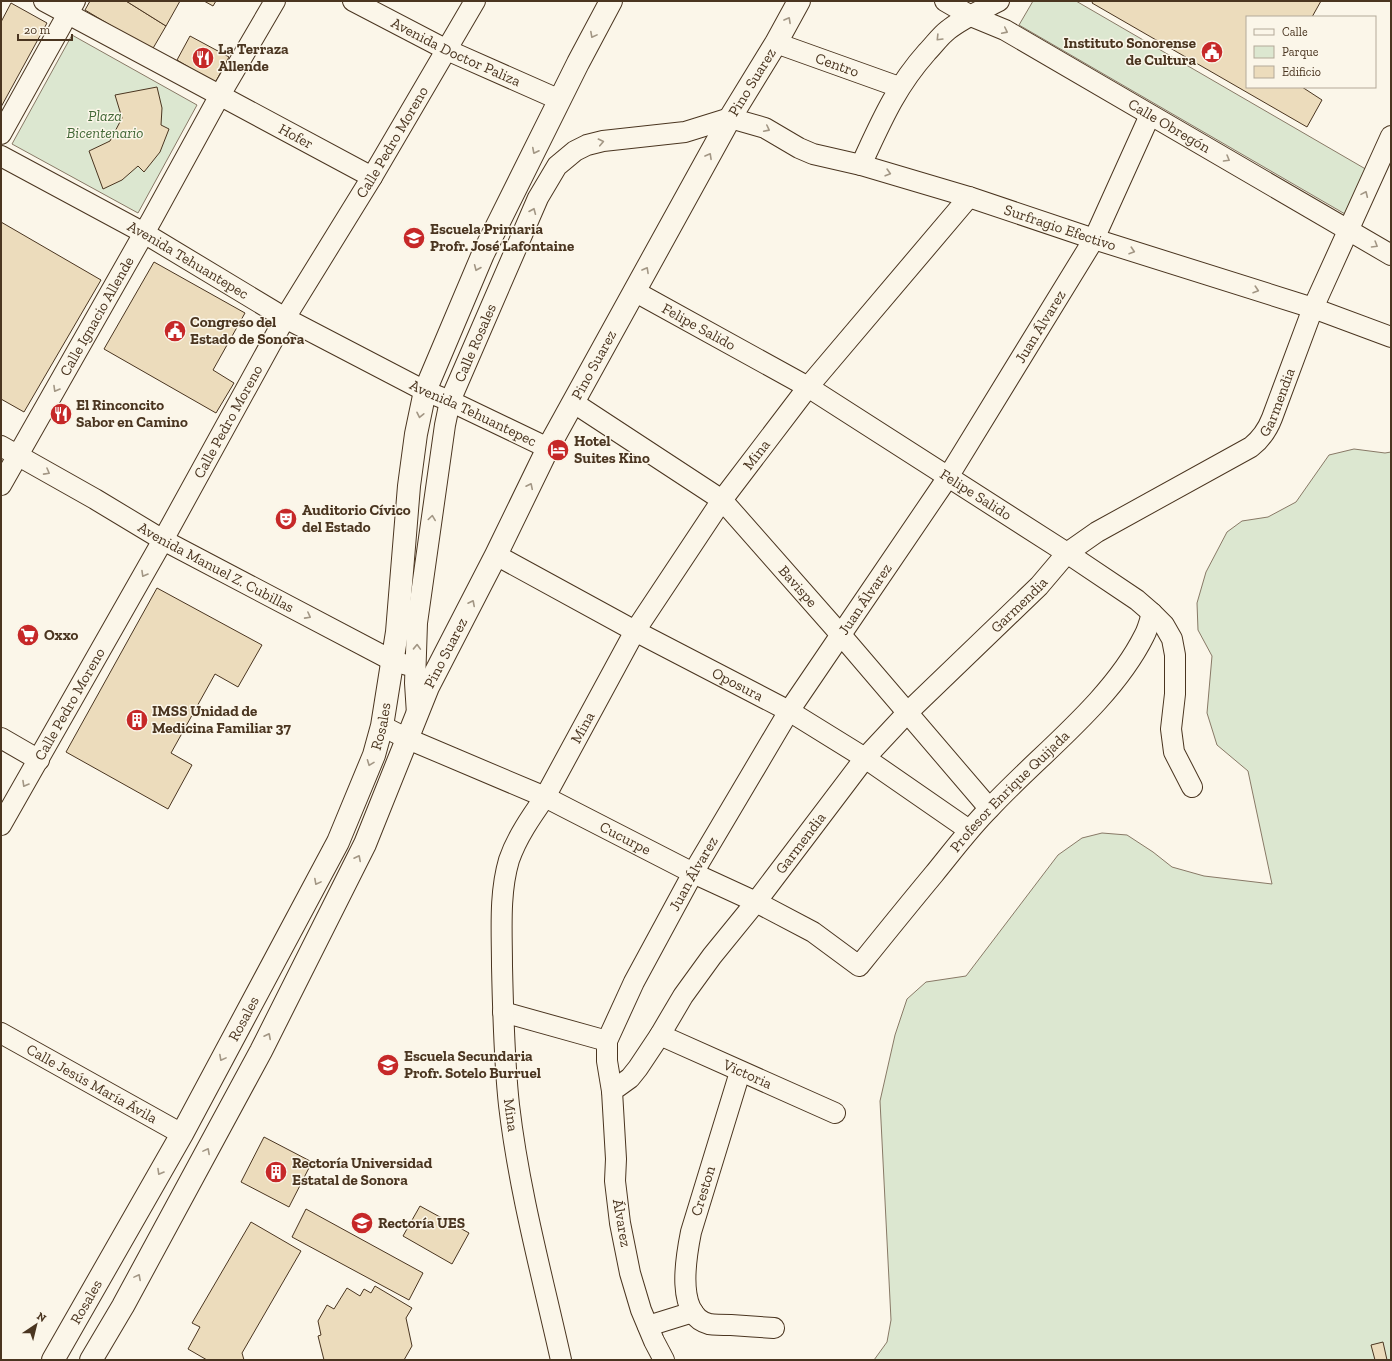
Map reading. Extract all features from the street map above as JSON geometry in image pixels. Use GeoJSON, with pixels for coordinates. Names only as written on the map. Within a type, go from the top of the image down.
{"type":"FeatureCollection","features":[{"type":"Feature","properties":{"kind":"main road","name":"Calle Rosales"},"geometry":{"type":"LineString","coordinates":[[393,661],[400,605],[409,486],[416,434],[425,391],[484,254],[578,63],[612,1]]}},
{"type":"Feature","properties":{"kind":"main road","name":"Pino Suarez"},"geometry":{"type":"LineString","coordinates":[[408,739],[416,714],[428,687],[496,555],[548,448],[730,118],[799,1]]}},
{"type":"Feature","properties":{"kind":"main road","name":"Rosales"},"geometry":{"type":"LineString","coordinates":[[53,1360],[182,1134],[338,842],[374,755],[382,726],[393,661]]}},
{"type":"Feature","properties":{"kind":"main road","name":"Rosales"},"geometry":{"type":"LineString","coordinates":[[92,1360],[123,1306],[261,1052],[365,844],[408,739]]}},
{"type":"Feature","properties":{"kind":"main road"},"geometry":{"type":"LineString","coordinates":[[109,1360],[123,1306]]}},
{"type":"Feature","properties":{"kind":"street"},"geometry":{"type":"LineString","coordinates":[[1,134],[72,7],[44,1]]}},
{"type":"Feature","properties":{"kind":"street","name":"Calle Ignacio Allende"},"geometry":{"type":"LineString","coordinates":[[1,485],[10,450],[144,233],[220,95],[275,1]]}},
{"type":"Feature","properties":{"kind":"street","name":"Avenida Doctor Paliza"},"geometry":{"type":"LineString","coordinates":[[353,1],[447,50],[560,100]]}},
{"type":"Feature","properties":{"kind":"street","name":"Calle Pedro Moreno"},"geometry":{"type":"LineString","coordinates":[[1,825],[163,540],[285,318],[372,178],[475,1]]}},
{"type":"Feature","properties":{"kind":"street","name":"Calle Obregón"},"geometry":{"type":"LineString","coordinates":[[945,1],[971,16],[1005,30],[1391,255]]}},
{"type":"Feature","properties":{"kind":"street"},"geometry":{"type":"LineString","coordinates":[[861,165],[886,110],[899,88],[918,63],[947,30],[999,1]]}},
{"type":"Feature","properties":{"kind":"street","name":"Hofer"},"geometry":{"type":"LineString","coordinates":[[72,7],[220,95],[372,178]]}},
{"type":"Feature","properties":{"kind":"street","name":"Centro"},"geometry":{"type":"LineString","coordinates":[[776,42],[899,88]]}},
{"type":"Feature","properties":{"kind":"street","name":"Juan Álvarez"},"geometry":{"type":"LineString","coordinates":[[617,1087],[607,1061],[607,1041],[634,982],[693,873],[790,710],[948,477],[1094,239],[1150,115]]}},
{"type":"Feature","properties":{"kind":"street","name":"Surfragio Efectivo"},"geometry":{"type":"LineString","coordinates":[[730,118],[764,128],[799,148],[813,154],[861,165],[969,197],[1094,239],[1313,308],[1391,337]]}},
{"type":"Feature","properties":{"kind":"street","name":"Calle Rosales"},"geometry":{"type":"LineString","coordinates":[[416,714],[417,623],[445,425],[450,401],[538,198],[557,166],[575,151],[598,142],[685,132],[730,118]]}},
{"type":"Feature","properties":{"kind":"street","name":"Garmendia"},"geometry":{"type":"LineString","coordinates":[[617,1087],[630,1078],[638,1068],[694,979],[756,902],[865,758],[907,713],[1039,586],[1067,553],[1097,532],[1251,447],[1266,432],[1313,308],[1391,136]]}},
{"type":"Feature","properties":{"kind":"street","name":"Avenida Tehuantepec"},"geometry":{"type":"LineString","coordinates":[[1,156],[144,233],[285,318],[425,391],[450,401],[548,448]]}},
{"type":"Feature","properties":{"kind":"street","name":"Mina"},"geometry":{"type":"LineString","coordinates":[[561,1360],[526,1213],[509,1105],[503,1012],[502,914],[504,883],[517,840],[545,797],[635,631],[722,500],[808,387],[969,197]]}},
{"type":"Feature","properties":{"kind":"street","name":"Felipe Salido"},"geometry":{"type":"LineString","coordinates":[[634,291],[808,387],[1067,553],[1137,600],[1152,613],[1164,625],[1172,639],[1175,655],[1175,694],[1171,729],[1174,752],[1192,787]]}},
{"type":"Feature","properties":{"kind":"street","name":"Bavispe"},"geometry":{"type":"LineString","coordinates":[[574,403],[722,500],[841,635],[989,808]]}},
{"type":"Feature","properties":{"kind":"street","name":"Avenida Manuel Z. Cubillas"},"geometry":{"type":"LineString","coordinates":[[10,450],[163,540],[393,661],[416,668],[438,667]]}},
{"type":"Feature","properties":{"kind":"street","name":"Oposura"},"geometry":{"type":"LineString","coordinates":[[496,555],[635,631],[790,710],[865,758],[969,830]]}},
{"type":"Feature","properties":{"kind":"street","name":"Profesor Enrique Quijada"},"geometry":{"type":"LineString","coordinates":[[859,966],[969,830],[989,808],[1092,707],[1108,689],[1137,650],[1145,634],[1152,613]]}},
{"type":"Feature","properties":{"kind":"street","name":"Cucurpe"},"geometry":{"type":"LineString","coordinates":[[382,726],[408,739],[545,797],[693,873],[756,902],[813,932],[859,966]]}},
{"type":"Feature","properties":{"kind":"street"},"geometry":{"type":"LineString","coordinates":[[1,738],[39,760]]}},
{"type":"Feature","properties":{"kind":"street"},"geometry":{"type":"LineString","coordinates":[[503,1012],[607,1041]]}},
{"type":"Feature","properties":{"kind":"street","name":"Calle Jesús María Ávila"},"geometry":{"type":"LineString","coordinates":[[1,1033],[182,1134]]}},
{"type":"Feature","properties":{"kind":"street","name":"Victoria"},"geometry":{"type":"LineString","coordinates":[[660,1035],[740,1072],[801,1097],[835,1113]]}},
{"type":"Feature","properties":{"kind":"street","name":"Creston"},"geometry":{"type":"LineString","coordinates":[[693,1312],[688,1298],[685,1282],[690,1232],[740,1072]]}},
{"type":"Feature","properties":{"kind":"street","name":"Álvarez"},"geometry":{"type":"LineString","coordinates":[[617,1087],[615,1181],[620,1223],[630,1273],[641,1310],[664,1360]]}},
{"type":"Feature","properties":{"kind":"street"},"geometry":{"type":"LineString","coordinates":[[648,1326],[693,1312],[698,1318],[710,1324],[774,1328]]}},
{"type":"Feature","properties":{"kind":"green space"},"geometry":{"type":"Polygon","coordinates":[[[1033,1],[1076,1],[1369,171],[1345,214],[1019,25],[1033,1]]]}},
{"type":"Feature","properties":{"kind":"green space","name":"Plaza Bicentenario"},"geometry":{"type":"Polygon","coordinates":[[[72,35],[197,105],[138,213],[12,144],[72,35]]]}},
{"type":"Feature","properties":{"kind":"green space"},"geometry":{"type":"Polygon","coordinates":[[[1354,449],[1385,453],[1391,452],[1391,1360],[874,1360],[887,1342],[891,1320],[880,1101],[895,1035],[907,999],[926,982],[966,976],[1058,855],[1082,838],[1102,833],[1127,835],[1153,852],[1172,867],[1204,876],[1272,884],[1248,771],[1217,745],[1207,713],[1212,656],[1198,630],[1197,603],[1206,572],[1227,532],[1242,521],[1268,517],[1296,502],[1329,455],[1354,449]]]}},
{"type":"Feature","properties":{"kind":"building"},"geometry":{"type":"Polygon","coordinates":[[[90,1],[126,1],[166,26],[152,50],[85,10],[90,1]]]}},
{"type":"Feature","properties":{"kind":"building"},"geometry":{"type":"Polygon","coordinates":[[[126,1],[180,1],[166,26],[126,1]]]}},
{"type":"Feature","properties":{"kind":"building"},"geometry":{"type":"Polygon","coordinates":[[[204,1],[216,1],[213,6],[204,1]]]}},
{"type":"Feature","properties":{"kind":"building","name":"Instituto Sonorense de Cultura"},"geometry":{"type":"Polygon","coordinates":[[[1093,1],[1321,1],[1313,16],[1246,16],[1246,88],[1304,88],[1322,100],[1307,127],[1092,3],[1093,1]]]}},
{"type":"Feature","properties":{"kind":"building"},"geometry":{"type":"Polygon","coordinates":[[[11,3],[47,23],[1,107],[1,22],[11,3]]]}},
{"type":"Feature","properties":{"kind":"building","name":"La Terraza Allende"},"geometry":{"type":"Polygon","coordinates":[[[190,36],[229,57],[215,83],[177,60],[190,36]]]}},
{"type":"Feature","properties":{"kind":"building"},"geometry":{"type":"Polygon","coordinates":[[[157,87],[162,108],[161,125],[169,129],[160,152],[144,172],[138,166],[122,180],[103,189],[89,151],[110,141],[122,118],[115,95],[157,87]]]}},
{"type":"Feature","properties":{"kind":"building"},"geometry":{"type":"Polygon","coordinates":[[[1,222],[101,280],[24,412],[1,399],[1,222]]]}},
{"type":"Feature","properties":{"kind":"building","name":"Congreso del Estado de Sonora"},"geometry":{"type":"Polygon","coordinates":[[[154,262],[245,313],[213,370],[234,383],[216,413],[104,349],[154,262]]]}},
{"type":"Feature","properties":{"kind":"building","name":"IMSS Unidad de Medicina Familiar 37"},"geometry":{"type":"Polygon","coordinates":[[[157,588],[262,645],[238,687],[215,674],[171,753],[192,765],[168,809],[66,752],[157,588]]]}},
{"type":"Feature","properties":{"kind":"building","name":"Rectoría Universidad Estatal de Sonora"},"geometry":{"type":"Polygon","coordinates":[[[264,1137],[312,1162],[289,1207],[241,1182],[264,1137]]]}},
{"type":"Feature","properties":{"kind":"building"},"geometry":{"type":"Polygon","coordinates":[[[420,1206],[469,1233],[452,1264],[403,1236],[420,1206]]]}},
{"type":"Feature","properties":{"kind":"building"},"geometry":{"type":"Polygon","coordinates":[[[306,1209],[423,1273],[409,1300],[292,1237],[306,1209]]]}},
{"type":"Feature","properties":{"kind":"building"},"geometry":{"type":"Polygon","coordinates":[[[251,1222],[301,1251],[242,1353],[244,1360],[207,1360],[188,1349],[200,1327],[192,1323],[251,1222]]]}},
{"type":"Feature","properties":{"kind":"building"},"geometry":{"type":"Polygon","coordinates":[[[375,1286],[412,1308],[406,1318],[412,1346],[404,1360],[324,1360],[318,1336],[321,1335],[318,1321],[327,1305],[334,1309],[347,1288],[360,1296],[364,1289],[371,1293],[375,1286]]]}},
{"type":"Feature","properties":{"kind":"building"},"geometry":{"type":"Polygon","coordinates":[[[1383,1342],[1387,1360],[1375,1360],[1371,1345],[1383,1342]]]}},
{"type":"Feature","properties":{"kind":"place","name":"Instituto Sonorense de Cultura"},"geometry":{"type":"Point","coordinates":[1212,52]}},
{"type":"Feature","properties":{"kind":"place","name":"La Terraza Allende"},"geometry":{"type":"Point","coordinates":[203,58]}},
{"type":"Feature","properties":{"kind":"place","name":"Escuela Primaria Profr. José Lafontaine"},"geometry":{"type":"Point","coordinates":[414,238]}},
{"type":"Feature","properties":{"kind":"place","name":"Congreso del Estado de Sonora"},"geometry":{"type":"Point","coordinates":[175,331]}},
{"type":"Feature","properties":{"kind":"place","name":"El Rinconcito Sabor en Camino"},"geometry":{"type":"Point","coordinates":[61,414]}},
{"type":"Feature","properties":{"kind":"place","name":"Hotel Suites Kino"},"geometry":{"type":"Point","coordinates":[558,450]}},
{"type":"Feature","properties":{"kind":"place","name":"Auditorio Cívico del Estado"},"geometry":{"type":"Point","coordinates":[286,519]}},
{"type":"Feature","properties":{"kind":"place","name":"Oxxo"},"geometry":{"type":"Point","coordinates":[28,635]}},
{"type":"Feature","properties":{"kind":"place","name":"IMSS Unidad de Medicina Familiar 37"},"geometry":{"type":"Point","coordinates":[137,720]}},
{"type":"Feature","properties":{"kind":"place","name":"Escuela Secundaria Profr. Sotelo Burruel"},"geometry":{"type":"Point","coordinates":[388,1065]}},
{"type":"Feature","properties":{"kind":"place","name":"Rectoría Universidad Estatal de Sonora"},"geometry":{"type":"Point","coordinates":[276,1172]}},
{"type":"Feature","properties":{"kind":"place","name":"Rectoría UES"},"geometry":{"type":"Point","coordinates":[362,1223]}}]}
